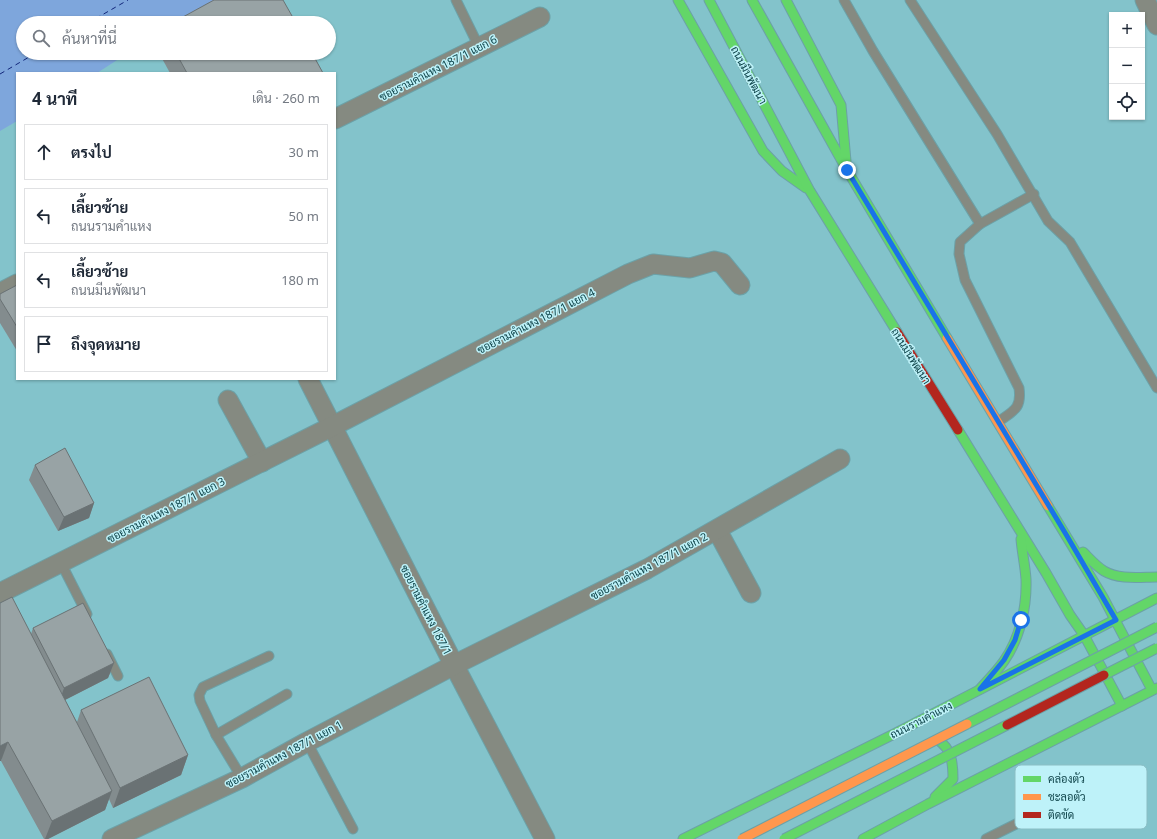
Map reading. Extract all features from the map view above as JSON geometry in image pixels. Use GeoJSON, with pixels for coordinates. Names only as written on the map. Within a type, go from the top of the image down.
{"type":"FeatureCollection","features":[{"type":"Feature","properties":{"kind":"street"},"geometry":{"type":"LineString","coordinates":[[678,0],[763,151],[782,172],[810,192]]}},
{"type":"Feature","properties":{"kind":"street","name":"ถนนมีนพัฒนา"},"geometry":{"type":"LineString","coordinates":[[709,0],[810,192],[1084,635],[1122,706]]}},
{"type":"Feature","properties":{"kind":"street"},"geometry":{"type":"LineString","coordinates":[[752,0],[847,170],[1067,536],[1155,689],[928,804],[863,839]]}},
{"type":"Feature","properties":{"kind":"street"},"geometry":{"type":"LineString","coordinates":[[786,0],[841,105],[847,170]]}},
{"type":"Feature","properties":{"kind":"street"},"geometry":{"type":"LineString","coordinates":[[1145,0],[1157,25]]}},
{"type":"Feature","properties":{"kind":"street","name":"ซอยรามคำแหง 187/1 แยก 6"},"geometry":{"type":"LineString","coordinates":[[336,118],[540,17]]}},
{"type":"Feature","properties":{"kind":"street","name":"ซอยรามคำแหง 187/1 แยก 4"},"geometry":{"type":"LineString","coordinates":[[333,426],[628,274],[653,264],[690,268],[714,261],[722,263],[740,285]]}},
{"type":"Feature","properties":{"kind":"street"},"geometry":{"type":"LineString","coordinates":[[0,293],[16,285]]}},
{"type":"Feature","properties":{"kind":"street","name":"ซอยรามคำแหง 187/1"},"geometry":{"type":"LineString","coordinates":[[309,380],[454,665],[545,839]]}},
{"type":"Feature","properties":{"kind":"street"},"geometry":{"type":"LineString","coordinates":[[228,400],[262,462]]}},
{"type":"Feature","properties":{"kind":"street","name":"ซอยรามคำแหง 187/1 แยก 3"},"geometry":{"type":"LineString","coordinates":[[0,594],[333,426]]}},
{"type":"Feature","properties":{"kind":"street","name":"ซอยรามคำแหง 187/1 แยก 2"},"geometry":{"type":"LineString","coordinates":[[454,665],[647,569],[840,459]]}},
{"type":"Feature","properties":{"kind":"street"},"geometry":{"type":"LineString","coordinates":[[717,530],[751,593]]}},
{"type":"Feature","properties":{"kind":"street"},"geometry":{"type":"LineString","coordinates":[[980,689],[1004,660],[1015,640],[1021,620],[1025,598],[1026,577],[1019,532]]}},
{"type":"Feature","properties":{"kind":"street"},"geometry":{"type":"LineString","coordinates":[[1067,536],[1094,564],[1109,574],[1127,577],[1157,577]]}},
{"type":"Feature","properties":{"kind":"street","name":"ถนนรามคำแหง"},"geometry":{"type":"LineString","coordinates":[[683,839],[894,734],[1157,598]]}},
{"type":"Feature","properties":{"kind":"street"},"geometry":{"type":"LineString","coordinates":[[742,839],[1157,627]]}},
{"type":"Feature","properties":{"kind":"street"},"geometry":{"type":"LineString","coordinates":[[784,839],[1157,648]]}},
{"type":"Feature","properties":{"kind":"street","name":"ซอยรามคำแหง 187/1 แยก 1"},"geometry":{"type":"LineString","coordinates":[[112,839],[242,778],[454,665]]}},
{"type":"Feature","properties":{"kind":"street"},"geometry":{"type":"LineString","coordinates":[[894,734],[914,734]]}},
{"type":"Feature","properties":{"kind":"street"},"geometry":{"type":"LineString","coordinates":[[925,736],[943,743],[950,753],[953,764],[953,779],[928,804]]}},
{"type":"Feature","properties":{"kind":"lane"},"geometry":{"type":"LineString","coordinates":[[456,0],[479,47]]}},
{"type":"Feature","properties":{"kind":"lane"},"geometry":{"type":"LineString","coordinates":[[844,0],[873,51],[980,224]]}},
{"type":"Feature","properties":{"kind":"lane"},"geometry":{"type":"LineString","coordinates":[[910,0],[997,134],[1034,194],[1048,221],[1070,242],[1157,388]]}},
{"type":"Feature","properties":{"kind":"lane"},"geometry":{"type":"LineString","coordinates":[[998,422],[1016,408],[1020,399],[1019,388],[965,280],[959,254],[960,242],[980,224],[1034,194]]}},
{"type":"Feature","properties":{"kind":"lane"},"geometry":{"type":"LineString","coordinates":[[61,563],[90,619]]}},
{"type":"Feature","properties":{"kind":"lane"},"geometry":{"type":"LineString","coordinates":[[104,648],[118,676]]}},
{"type":"Feature","properties":{"kind":"lane"},"geometry":{"type":"LineString","coordinates":[[242,778],[216,735],[200,701],[200,695],[203,688],[270,656]]}},
{"type":"Feature","properties":{"kind":"lane"},"geometry":{"type":"LineString","coordinates":[[216,735],[286,694]]}},
{"type":"Feature","properties":{"kind":"lane"},"geometry":{"type":"LineString","coordinates":[[307,742],[353,830]]}},
{"type":"Feature","properties":{"kind":"lane"},"geometry":{"type":"LineString","coordinates":[[986,839],[1015,824]]}},
{"type":"Feature","properties":{"kind":"water"},"geometry":{"type":"Polygon","coordinates":[[[0,0],[221,0],[192,16],[16,16],[16,60],[117,60],[99,72],[16,72],[16,122],[0,131],[0,0]]]}},
{"type":"Feature","properties":{"kind":"building"},"geometry":{"type":"Polygon","coordinates":[[[214,0],[283,0],[292,16],[185,16],[214,0]]]}},
{"type":"Feature","properties":{"kind":"building"},"geometry":{"type":"Polygon","coordinates":[[[180,60],[316,60],[322,72],[186,72],[180,60]]]}},
{"type":"Feature","properties":{"kind":"building"},"geometry":{"type":"Polygon","coordinates":[[[16,286],[16,325],[0,299],[0,294],[16,286]]]}},
{"type":"Feature","properties":{"kind":"building"},"geometry":{"type":"Polygon","coordinates":[[[65,448],[94,503],[64,517],[35,465],[65,448]]]}},
{"type":"Feature","properties":{"kind":"building"},"geometry":{"type":"Polygon","coordinates":[[[12,597],[112,791],[52,821],[8,742],[0,746],[0,603],[12,597]]]}},
{"type":"Feature","properties":{"kind":"building"},"geometry":{"type":"Polygon","coordinates":[[[83,603],[114,663],[64,688],[33,628],[83,603]]]}},
{"type":"Feature","properties":{"kind":"building"},"geometry":{"type":"Polygon","coordinates":[[[149,677],[188,755],[120,788],[81,710],[149,677]]]}},
{"type":"Feature","properties":{"kind":"ferry route"},"geometry":{"type":"LineString","coordinates":[[100,16],[128,0]]}},
{"type":"Feature","properties":{"kind":"ferry route"},"geometry":{"type":"LineString","coordinates":[[0,74],[24,60]]}},
{"type":"Feature","properties":{"kind":"traffic: fast"},"geometry":{"type":"LineString","coordinates":[[678,0],[763,151],[782,171],[806,188]]}},
{"type":"Feature","properties":{"kind":"traffic: fast"},"geometry":{"type":"LineString","coordinates":[[709,0],[810,191],[897,332]]}},
{"type":"Feature","properties":{"kind":"traffic: fast"},"geometry":{"type":"LineString","coordinates":[[752,0],[847,170],[947,338]]}},
{"type":"Feature","properties":{"kind":"traffic: fast"},"geometry":{"type":"LineString","coordinates":[[786,0],[841,105],[846,161]]}},
{"type":"Feature","properties":{"kind":"traffic: fast"},"geometry":{"type":"LineString","coordinates":[[958,430],[1046,573],[1070,615],[1084,635],[1122,706]]}},
{"type":"Feature","properties":{"kind":"traffic: fast"},"geometry":{"type":"LineString","coordinates":[[1048,506],[1103,597],[1152,690]]}},
{"type":"Feature","properties":{"kind":"traffic: fast"},"geometry":{"type":"LineString","coordinates":[[980,689],[1010,652],[1021,622],[1024,611],[1026,590],[1021,539]]}},
{"type":"Feature","properties":{"kind":"traffic: fast"},"geometry":{"type":"LineString","coordinates":[[1083,552],[1098,567],[1110,574],[1123,577],[1157,577]]}},
{"type":"Feature","properties":{"kind":"traffic: fast"},"geometry":{"type":"LineString","coordinates":[[683,839],[894,734],[1157,598]]}},
{"type":"Feature","properties":{"kind":"traffic: fast"},"geometry":{"type":"LineString","coordinates":[[967,724],[1157,627]]}},
{"type":"Feature","properties":{"kind":"traffic: fast"},"geometry":{"type":"LineString","coordinates":[[1104,675],[1157,648]]}},
{"type":"Feature","properties":{"kind":"traffic: fast"},"geometry":{"type":"LineString","coordinates":[[863,839],[928,804],[1157,688]]}},
{"type":"Feature","properties":{"kind":"traffic: fast"},"geometry":{"type":"LineString","coordinates":[[784,839],[1007,725]]}},
{"type":"Feature","properties":{"kind":"traffic: fast"},"geometry":{"type":"LineString","coordinates":[[935,797],[953,779],[951,757],[943,744],[938,740]]}},
{"type":"Feature","properties":{"kind":"traffic: slow"},"geometry":{"type":"LineString","coordinates":[[947,338],[1048,506]]}},
{"type":"Feature","properties":{"kind":"traffic: slow"},"geometry":{"type":"LineString","coordinates":[[742,839],[967,724]]}},
{"type":"Feature","properties":{"kind":"traffic: jam"},"geometry":{"type":"LineString","coordinates":[[897,332],[958,430]]}},
{"type":"Feature","properties":{"kind":"traffic: jam"},"geometry":{"type":"LineString","coordinates":[[1007,725],[1104,675]]}},
{"type":"Feature","properties":{"kind":"route"},"geometry":{"type":"LineString","coordinates":[[847,170],[1116,620],[980,689],[1004,660],[1015,640],[1021,620]]}}]}
